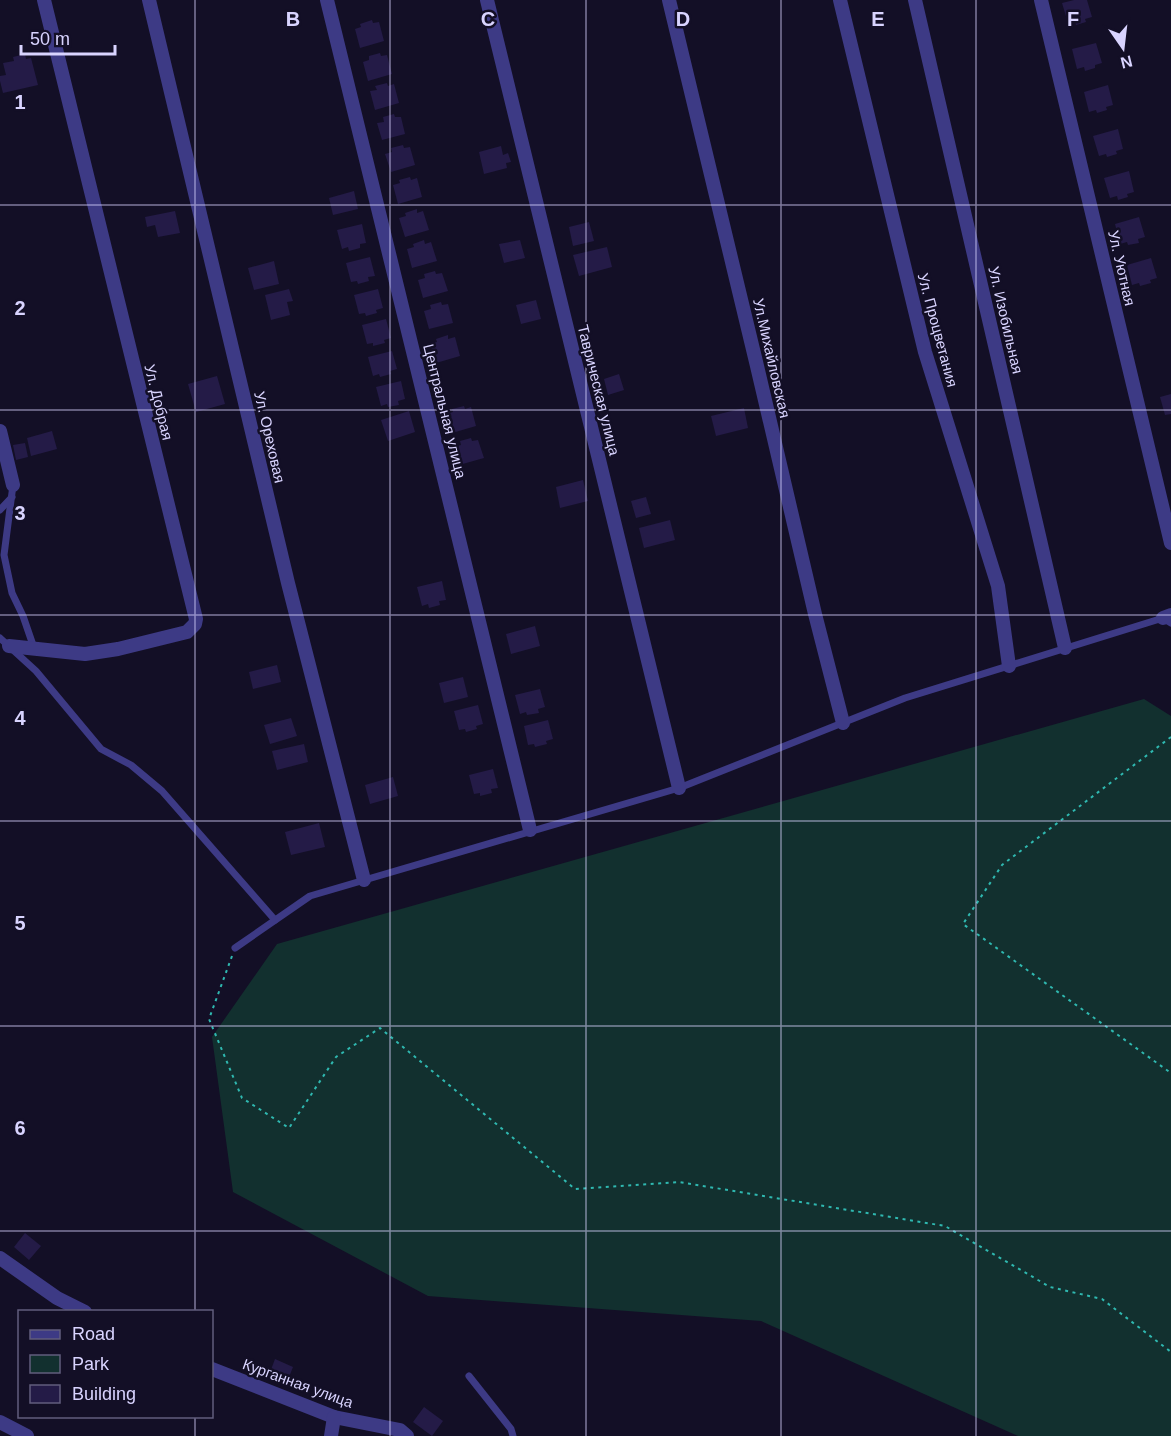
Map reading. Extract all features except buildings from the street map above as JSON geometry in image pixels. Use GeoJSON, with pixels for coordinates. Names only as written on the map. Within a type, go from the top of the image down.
{"type":"FeatureCollection","features":[{"type":"Feature","properties":{"kind":"street","name":"Ул. Добрая"},"geometry":{"type":"LineString","coordinates":[[4,642],[85,654],[118,650],[187,632],[195,624],[196,619],[44,0]]}},
{"type":"Feature","properties":{"kind":"street","name":"Ул. Ореховая"},"geometry":{"type":"LineString","coordinates":[[149,0],[288,583],[364,880]]}},
{"type":"Feature","properties":{"kind":"street","name":"Центральная улица"},"geometry":{"type":"LineString","coordinates":[[327,0],[530,830]]}},
{"type":"Feature","properties":{"kind":"street","name":"Таврическая улица"},"geometry":{"type":"LineString","coordinates":[[487,0],[679,788]]}},
{"type":"Feature","properties":{"kind":"street","name":"Ул.Михайловская"},"geometry":{"type":"LineString","coordinates":[[669,0],[843,723]]}},
{"type":"Feature","properties":{"kind":"street","name":"Ул. Процветания"},"geometry":{"type":"LineString","coordinates":[[840,0],[925,352],[998,586],[1009,666]]}},
{"type":"Feature","properties":{"kind":"street","name":"Ул. Изобильная"},"geometry":{"type":"LineString","coordinates":[[915,0],[1065,648]]}},
{"type":"Feature","properties":{"kind":"street","name":"Ул. Уютная"},"geometry":{"type":"LineString","coordinates":[[1041,0],[1171,543]]}},
{"type":"Feature","properties":{"kind":"street"},"geometry":{"type":"LineString","coordinates":[[0,431],[13,491]]}},
{"type":"Feature","properties":{"kind":"street"},"geometry":{"type":"LineString","coordinates":[[0,1258],[57,1298],[83,1310]]}},
{"type":"Feature","properties":{"kind":"street","name":"Курганная улица"},"geometry":{"type":"LineString","coordinates":[[213,1369],[334,1417],[400,1430],[407,1436]]}},
{"type":"Feature","properties":{"kind":"street"},"geometry":{"type":"LineString","coordinates":[[331,1436],[334,1417]]}},
{"type":"Feature","properties":{"kind":"street"},"geometry":{"type":"LineString","coordinates":[[0,1422],[27,1436]]}},
{"type":"Feature","properties":{"kind":"lane"},"geometry":{"type":"LineString","coordinates":[[13,491],[4,555],[12,593],[34,648]]}},
{"type":"Feature","properties":{"kind":"lane"},"geometry":{"type":"LineString","coordinates":[[0,510],[13,491]]}},
{"type":"Feature","properties":{"kind":"lane"},"geometry":{"type":"LineString","coordinates":[[235,948],[310,896],[679,788],[905,698],[1065,648],[1168,619]]}},
{"type":"Feature","properties":{"kind":"lane"},"geometry":{"type":"LineString","coordinates":[[4,642],[36,671],[101,749],[131,765],[162,790],[275,920]]}},
{"type":"Feature","properties":{"kind":"lane"},"geometry":{"type":"LineString","coordinates":[[469,1377],[511,1429],[513,1436]]}},
{"type":"Feature","properties":{"kind":"path"},"geometry":{"type":"LineString","coordinates":[[1171,737],[1002,865],[963,924],[1171,1073]]}},
{"type":"Feature","properties":{"kind":"path"},"geometry":{"type":"LineString","coordinates":[[235,948],[209,1019],[242,1098],[289,1128],[336,1058],[380,1028],[575,1190],[679,1182],[945,1226],[1050,1287],[1102,1299],[1171,1352]]}},
{"type":"Feature","properties":{"kind":"green space"},"geometry":{"type":"Polygon","coordinates":[[[1144,699],[1171,716],[1171,1436],[1018,1436],[761,1321],[428,1296],[233,1192],[212,1037],[277,944],[1144,699]]]}}]}
